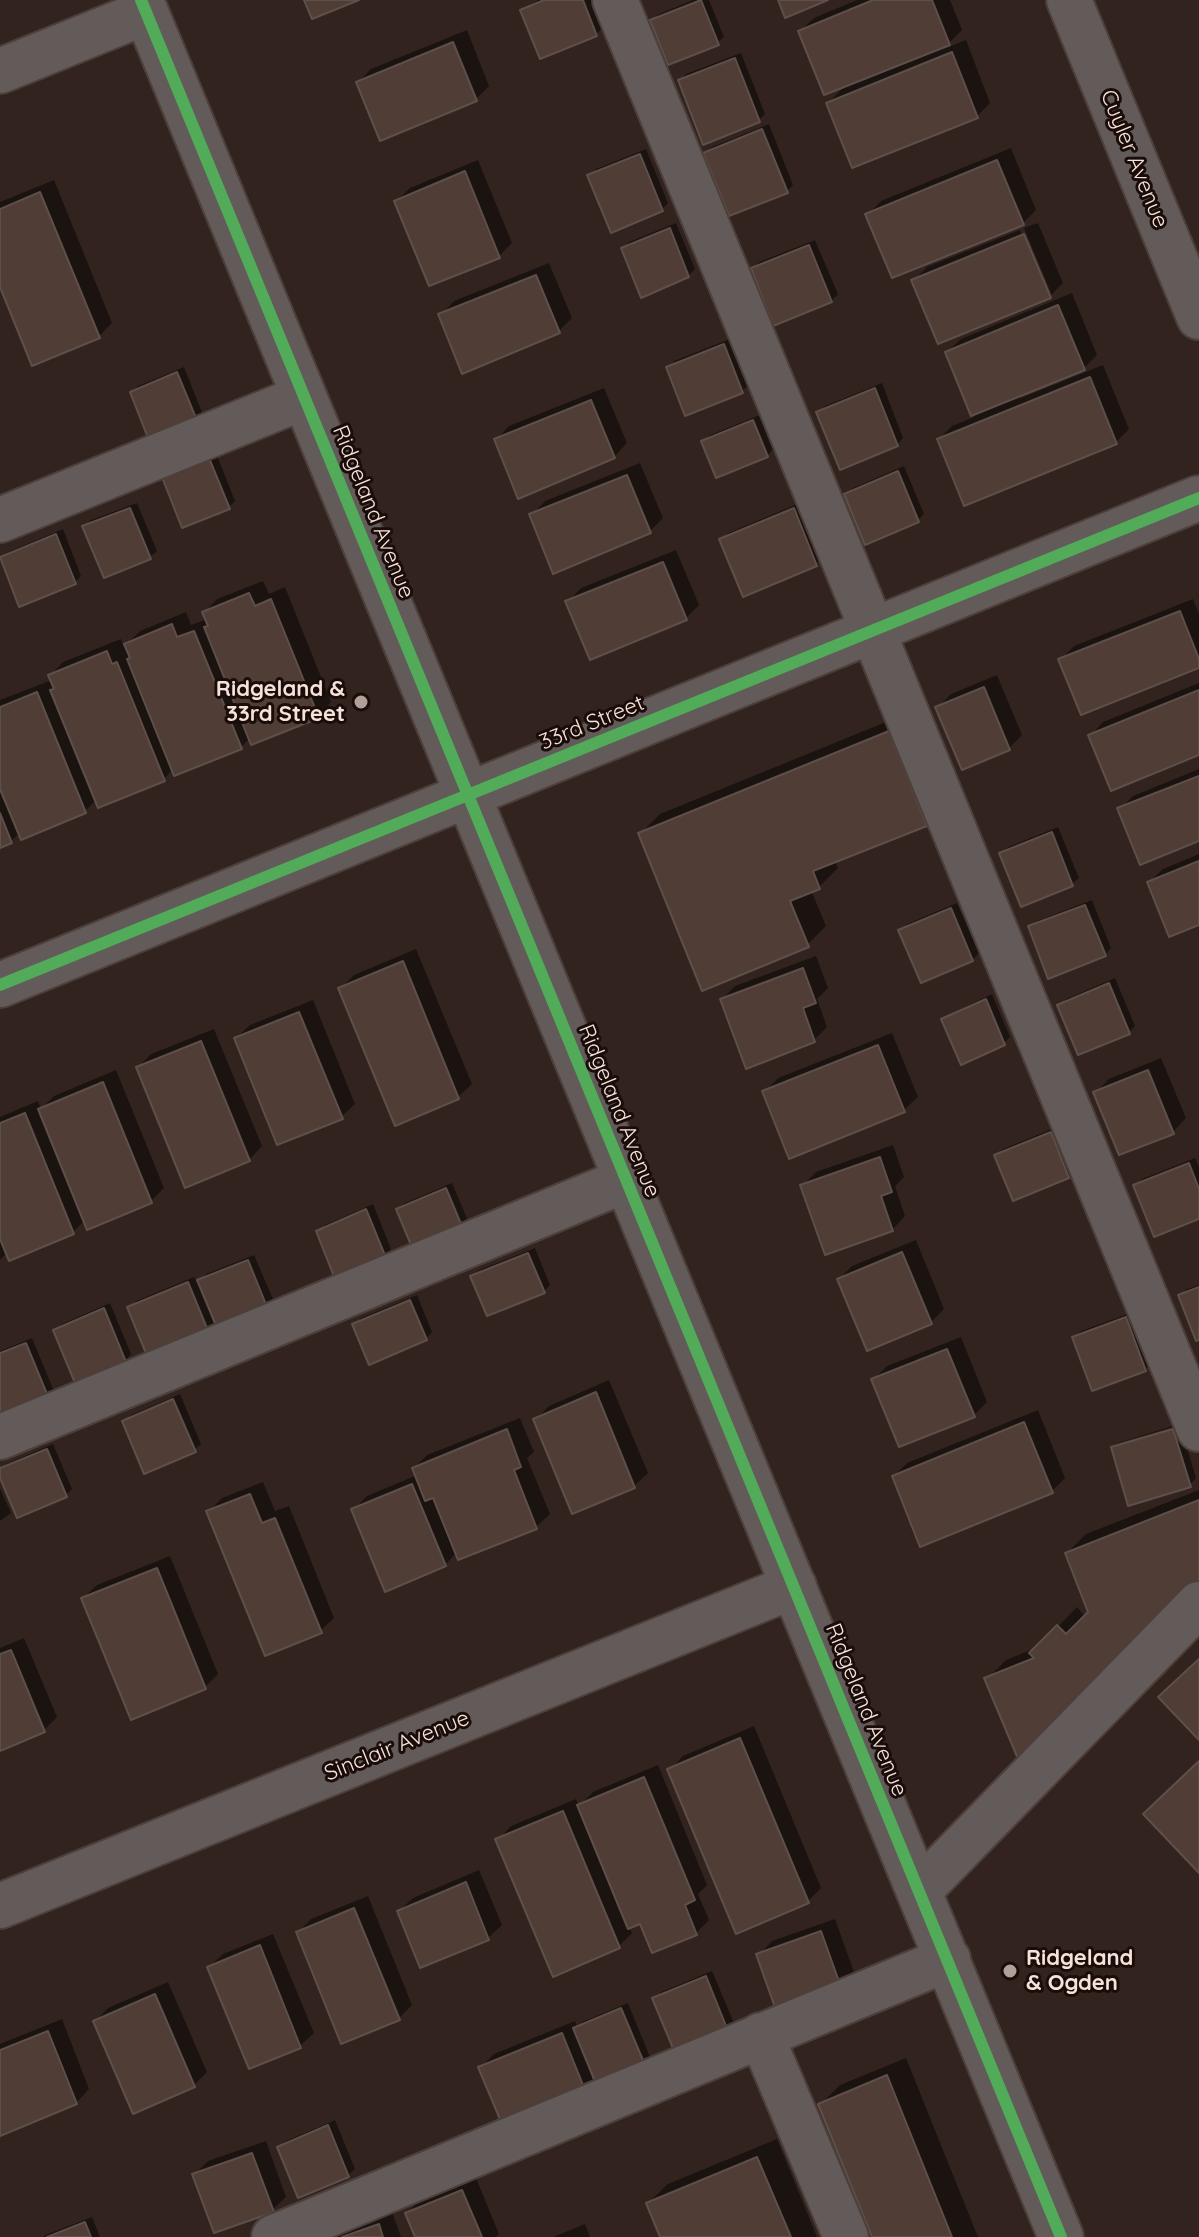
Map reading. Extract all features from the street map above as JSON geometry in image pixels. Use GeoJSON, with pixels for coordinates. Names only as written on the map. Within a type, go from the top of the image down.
{"type":"FeatureCollection","features":[{"type":"Feature","properties":{"kind":"street"},"geometry":{"type":"LineString","coordinates":[[615,0],[1199,1429]]}},
{"type":"Feature","properties":{"kind":"street","name":"Cuyler Avenue"},"geometry":{"type":"LineString","coordinates":[[1069,0],[1199,317]]}},
{"type":"Feature","properties":{"kind":"street"},"geometry":{"type":"LineString","coordinates":[[0,71],[143,6]]}},
{"type":"Feature","properties":{"kind":"street","name":"Ridgeland Avenue"},"geometry":{"type":"LineString","coordinates":[[143,6],[1061,2237]]}},
{"type":"Feature","properties":{"kind":"street"},"geometry":{"type":"LineString","coordinates":[[0,520],[304,397]]}},
{"type":"Feature","properties":{"kind":"street","name":"33rd Street"},"geometry":{"type":"LineString","coordinates":[[0,985],[1199,498]]}},
{"type":"Feature","properties":{"kind":"street"},"geometry":{"type":"LineString","coordinates":[[0,1437],[626,1180]]}},
{"type":"Feature","properties":{"kind":"street","name":"Sinclair Avenue"},"geometry":{"type":"LineString","coordinates":[[0,1906],[794,1586]]}},
{"type":"Feature","properties":{"kind":"street"},"geometry":{"type":"LineString","coordinates":[[919,1891],[1199,1604]]}},
{"type":"Feature","properties":{"kind":"street"},"geometry":{"type":"LineString","coordinates":[[274,2237],[948,1959]]}},
{"type":"Feature","properties":{"kind":"street"},"geometry":{"type":"LineString","coordinates":[[761,2035],[846,2237]]}},
{"type":"Feature","properties":{"kind":"building"},"geometry":{"type":"Polygon","coordinates":[[[304,0],[359,0],[312,19],[304,0]]]}},
{"type":"Feature","properties":{"kind":"building"},"geometry":{"type":"Polygon","coordinates":[[[544,0],[583,0],[597,36],[540,59],[520,10],[544,0]]]}},
{"type":"Feature","properties":{"kind":"building"},"geometry":{"type":"Polygon","coordinates":[[[701,0],[719,45],[668,65],[650,20],[701,0]]]}},
{"type":"Feature","properties":{"kind":"building"},"geometry":{"type":"Polygon","coordinates":[[[778,0],[828,0],[785,18],[778,0]]]}},
{"type":"Feature","properties":{"kind":"building"},"geometry":{"type":"Polygon","coordinates":[[[873,0],[932,0],[950,45],[824,95],[798,31],[873,0]]]}},
{"type":"Feature","properties":{"kind":"building"},"geometry":{"type":"Polygon","coordinates":[[[453,42],[477,101],[380,141],[356,82],[453,42]]]}},
{"type":"Feature","properties":{"kind":"building"},"geometry":{"type":"Polygon","coordinates":[[[952,52],[978,118],[852,168],[826,103],[952,52]]]}},
{"type":"Feature","properties":{"kind":"building"},"geometry":{"type":"Polygon","coordinates":[[[735,58],[760,122],[703,145],[678,80],[735,58]]]}},
{"type":"Feature","properties":{"kind":"building"},"geometry":{"type":"Polygon","coordinates":[[[762,129],[788,193],[729,216],[703,153],[762,129]]]}},
{"type":"Feature","properties":{"kind":"building"},"geometry":{"type":"Polygon","coordinates":[[[640,154],[663,211],[611,233],[587,175],[640,154]]]}},
{"type":"Feature","properties":{"kind":"building"},"geometry":{"type":"Polygon","coordinates":[[[997,160],[1024,225],[892,278],[865,214],[997,160]]]}},
{"type":"Feature","properties":{"kind":"building"},"geometry":{"type":"Polygon","coordinates":[[[465,171],[500,258],[429,286],[394,201],[465,171]]]}},
{"type":"Feature","properties":{"kind":"building"},"geometry":{"type":"Polygon","coordinates":[[[40,192],[100,338],[32,366],[0,287],[0,209],[40,192]]]}},
{"type":"Feature","properties":{"kind":"building"},"geometry":{"type":"Polygon","coordinates":[[[670,228],[689,277],[641,298],[621,248],[670,228]]]}},
{"type":"Feature","properties":{"kind":"building"},"geometry":{"type":"Polygon","coordinates":[[[1024,234],[1051,298],[938,344],[911,280],[1024,234]]]}},
{"type":"Feature","properties":{"kind":"building"},"geometry":{"type":"Polygon","coordinates":[[[809,245],[832,302],[773,326],[751,268],[809,245]]]}},
{"type":"Feature","properties":{"kind":"building"},"geometry":{"type":"Polygon","coordinates":[[[536,275],[560,333],[462,374],[438,314],[536,275]]]}},
{"type":"Feature","properties":{"kind":"building"},"geometry":{"type":"Polygon","coordinates":[[[1058,305],[1085,370],[971,416],[945,352],[1058,305]]]}},
{"type":"Feature","properties":{"kind":"building"},"geometry":{"type":"Polygon","coordinates":[[[724,344],[743,393],[685,416],[666,367],[724,344]]]}},
{"type":"Feature","properties":{"kind":"building"},"geometry":{"type":"Polygon","coordinates":[[[177,372],[198,423],[150,443],[130,392],[177,372]]]}},
{"type":"Feature","properties":{"kind":"building"},"geometry":{"type":"Polygon","coordinates":[[[1090,377],[1117,444],[964,506],[937,439],[1090,377]]]}},
{"type":"Feature","properties":{"kind":"building"},"geometry":{"type":"Polygon","coordinates":[[[875,388],[898,446],[840,470],[816,412],[875,388]]]}},
{"type":"Feature","properties":{"kind":"building"},"geometry":{"type":"Polygon","coordinates":[[[591,400],[615,458],[518,499],[494,439],[591,400]]]}},
{"type":"Feature","properties":{"kind":"building"},"geometry":{"type":"Polygon","coordinates":[[[753,420],[768,457],[716,478],[701,441],[753,420]]]}},
{"type":"Feature","properties":{"kind":"building"},"geometry":{"type":"Polygon","coordinates":[[[209,458],[230,509],[182,528],[162,477],[209,458]]]}},
{"type":"Feature","properties":{"kind":"building"},"geometry":{"type":"Polygon","coordinates":[[[898,471],[919,522],[865,545],[844,494],[898,471]]]}},
{"type":"Feature","properties":{"kind":"building"},"geometry":{"type":"Polygon","coordinates":[[[627,475],[651,533],[553,574],[529,514],[627,475]]]}},
{"type":"Feature","properties":{"kind":"building"},"geometry":{"type":"Polygon","coordinates":[[[130,508],[151,559],[104,578],[82,526],[130,508]]]}},
{"type":"Feature","properties":{"kind":"building"},"geometry":{"type":"Polygon","coordinates":[[[794,508],[817,566],[743,597],[719,539],[794,508]]]}},
{"type":"Feature","properties":{"kind":"building"},"geometry":{"type":"Polygon","coordinates":[[[56,534],[76,584],[19,607],[0,557],[56,534]]]}},
{"type":"Feature","properties":{"kind":"building"},"geometry":{"type":"Polygon","coordinates":[[[663,562],[687,620],[590,660],[565,601],[663,562]]]}},
{"type":"Feature","properties":{"kind":"building"},"geometry":{"type":"Polygon","coordinates":[[[249,593],[255,606],[271,599],[319,718],[251,745],[204,627],[208,626],[202,612],[249,593]]]}},
{"type":"Feature","properties":{"kind":"building"},"geometry":{"type":"Polygon","coordinates":[[[1180,611],[1199,659],[1199,668],[1081,715],[1058,659],[1180,611]]]}},
{"type":"Feature","properties":{"kind":"building"},"geometry":{"type":"Polygon","coordinates":[[[172,624],[177,637],[194,631],[242,749],[174,776],[127,659],[130,658],[124,644],[172,624]]]}},
{"type":"Feature","properties":{"kind":"building"},"geometry":{"type":"Polygon","coordinates":[[[107,651],[112,664],[117,662],[165,781],[98,808],[50,690],[54,689],[48,675],[107,651]]]}},
{"type":"Feature","properties":{"kind":"building"},"geometry":{"type":"Polygon","coordinates":[[[984,687],[1010,750],[962,770],[935,707],[984,687]]]}},
{"type":"Feature","properties":{"kind":"building"},"geometry":{"type":"Polygon","coordinates":[[[1199,690],[1199,755],[1111,791],[1088,735],[1199,690]]]}},
{"type":"Feature","properties":{"kind":"building"},"geometry":{"type":"Polygon","coordinates":[[[37,692],[86,813],[21,840],[0,789],[0,707],[37,692]]]}},
{"type":"Feature","properties":{"kind":"building"},"geometry":{"type":"Polygon","coordinates":[[[889,731],[927,826],[813,871],[820,889],[790,901],[809,947],[702,991],[638,833],[889,731]]]}},
{"type":"Feature","properties":{"kind":"building"},"geometry":{"type":"Polygon","coordinates":[[[1199,776],[1199,841],[1140,865],[1117,808],[1199,776]]]}},
{"type":"Feature","properties":{"kind":"building"},"geometry":{"type":"Polygon","coordinates":[[[0,813],[12,843],[0,848],[0,813]]]}},
{"type":"Feature","properties":{"kind":"building"},"geometry":{"type":"Polygon","coordinates":[[[1052,832],[1073,886],[1021,907],[999,853],[1052,832]]]}},
{"type":"Feature","properties":{"kind":"building"},"geometry":{"type":"Polygon","coordinates":[[[1199,861],[1199,925],[1169,937],[1147,882],[1199,861]]]}},
{"type":"Feature","properties":{"kind":"building"},"geometry":{"type":"Polygon","coordinates":[[[1085,905],[1106,956],[1048,979],[1028,926],[1085,905]]]}},
{"type":"Feature","properties":{"kind":"building"},"geometry":{"type":"Polygon","coordinates":[[[951,908],[973,961],[921,983],[898,930],[951,908]]]}},
{"type":"Feature","properties":{"kind":"building"},"geometry":{"type":"Polygon","coordinates":[[[403,961],[459,1099],[395,1126],[338,988],[403,961]]]}},
{"type":"Feature","properties":{"kind":"building"},"geometry":{"type":"Polygon","coordinates":[[[803,968],[816,1003],[803,1008],[815,1042],[746,1069],[720,999],[803,968]]]}},
{"type":"Feature","properties":{"kind":"building"},"geometry":{"type":"Polygon","coordinates":[[[1109,983],[1130,1034],[1078,1055],[1057,1005],[1109,983]]]}},
{"type":"Feature","properties":{"kind":"building"},"geometry":{"type":"Polygon","coordinates":[[[986,999],[1005,1045],[961,1065],[941,1019],[986,999]]]}},
{"type":"Feature","properties":{"kind":"building"},"geometry":{"type":"Polygon","coordinates":[[[299,1012],[343,1119],[277,1145],[234,1038],[299,1012]]]}},
{"type":"Feature","properties":{"kind":"building"},"geometry":{"type":"Polygon","coordinates":[[[201,1041],[250,1161],[185,1188],[136,1067],[201,1041]]]}},
{"type":"Feature","properties":{"kind":"building"},"geometry":{"type":"Polygon","coordinates":[[[878,1045],[905,1112],[789,1159],[762,1091],[878,1045]]]}},
{"type":"Feature","properties":{"kind":"building"},"geometry":{"type":"Polygon","coordinates":[[[1148,1070],[1174,1134],[1119,1155],[1093,1092],[1148,1070]]]}},
{"type":"Feature","properties":{"kind":"building"},"geometry":{"type":"Polygon","coordinates":[[[103,1082],[152,1203],[87,1230],[38,1109],[103,1082]]]}},
{"type":"Feature","properties":{"kind":"building"},"geometry":{"type":"Polygon","coordinates":[[[25,1113],[74,1234],[9,1261],[0,1239],[0,1123],[25,1113]]]}},
{"type":"Feature","properties":{"kind":"building"},"geometry":{"type":"Polygon","coordinates":[[[1051,1132],[1069,1178],[1013,1201],[994,1155],[1051,1132]]]}},
{"type":"Feature","properties":{"kind":"building"},"geometry":{"type":"Polygon","coordinates":[[[880,1157],[892,1192],[881,1196],[893,1231],[825,1255],[800,1185],[880,1157]]]}},
{"type":"Feature","properties":{"kind":"building"},"geometry":{"type":"Polygon","coordinates":[[[1189,1163],[1199,1189],[1199,1219],[1154,1237],[1133,1185],[1189,1163]]]}},
{"type":"Feature","properties":{"kind":"building"},"geometry":{"type":"Polygon","coordinates":[[[446,1188],[466,1236],[416,1257],[396,1209],[446,1188]]]}},
{"type":"Feature","properties":{"kind":"building"},"geometry":{"type":"Polygon","coordinates":[[[366,1209],[386,1258],[335,1279],[316,1231],[366,1209]]]}},
{"type":"Feature","properties":{"kind":"building"},"geometry":{"type":"Polygon","coordinates":[[[902,1252],[932,1324],[867,1351],[837,1279],[902,1252]]]}},
{"type":"Feature","properties":{"kind":"building"},"geometry":{"type":"Polygon","coordinates":[[[528,1253],[545,1293],[487,1316],[470,1276],[528,1253]]]}},
{"type":"Feature","properties":{"kind":"building"},"geometry":{"type":"Polygon","coordinates":[[[248,1260],[267,1307],[217,1328],[197,1280],[248,1260]]]}},
{"type":"Feature","properties":{"kind":"building"},"geometry":{"type":"Polygon","coordinates":[[[188,1282],[211,1338],[150,1363],[127,1307],[188,1282]]]}},
{"type":"Feature","properties":{"kind":"building"},"geometry":{"type":"Polygon","coordinates":[[[1199,1287],[1199,1340],[1196,1341],[1178,1295],[1199,1287]]]}},
{"type":"Feature","properties":{"kind":"building"},"geometry":{"type":"Polygon","coordinates":[[[410,1300],[427,1340],[369,1365],[352,1324],[410,1300]]]}},
{"type":"Feature","properties":{"kind":"building"},"geometry":{"type":"Polygon","coordinates":[[[104,1308],[126,1362],[75,1383],[53,1330],[104,1308]]]}},
{"type":"Feature","properties":{"kind":"building"},"geometry":{"type":"Polygon","coordinates":[[[1126,1317],[1146,1371],[1092,1391],[1072,1337],[1126,1317]]]}},
{"type":"Feature","properties":{"kind":"building"},"geometry":{"type":"Polygon","coordinates":[[[26,1343],[49,1399],[0,1414],[0,1353],[26,1343]]]}},
{"type":"Feature","properties":{"kind":"building"},"geometry":{"type":"Polygon","coordinates":[[[947,1349],[975,1417],[899,1447],[871,1379],[947,1349]]]}},
{"type":"Feature","properties":{"kind":"building"},"geometry":{"type":"Polygon","coordinates":[[[596,1392],[635,1488],[572,1514],[533,1419],[596,1392]]]}},
{"type":"Feature","properties":{"kind":"building"},"geometry":{"type":"Polygon","coordinates":[[[173,1399],[196,1452],[144,1474],[122,1421],[173,1399]]]}},
{"type":"Feature","properties":{"kind":"building"},"geometry":{"type":"Polygon","coordinates":[[[1024,1422],[1053,1493],[920,1547],[892,1476],[1024,1422]]]}},
{"type":"Feature","properties":{"kind":"building"},"geometry":{"type":"Polygon","coordinates":[[[507,1429],[521,1467],[514,1470],[537,1529],[458,1560],[433,1498],[425,1501],[412,1468],[507,1429]]]}},
{"type":"Feature","properties":{"kind":"building"},"geometry":{"type":"Polygon","coordinates":[[[1173,1429],[1191,1487],[1128,1506],[1111,1447],[1173,1429]]]}},
{"type":"Feature","properties":{"kind":"building"},"geometry":{"type":"Polygon","coordinates":[[[47,1449],[67,1497],[17,1518],[0,1478],[0,1468],[47,1449]]]}},
{"type":"Feature","properties":{"kind":"building"},"geometry":{"type":"Polygon","coordinates":[[[412,1484],[446,1566],[385,1592],[351,1509],[412,1484]]]}},
{"type":"Feature","properties":{"kind":"building"},"geometry":{"type":"Polygon","coordinates":[[[250,1494],[262,1523],[275,1518],[322,1633],[265,1656],[206,1511],[250,1494]]]}},
{"type":"Feature","properties":{"kind":"building"},"geometry":{"type":"Polygon","coordinates":[[[1199,1500],[1199,1585],[1021,1766],[984,1678],[1034,1658],[1029,1653],[1057,1625],[1066,1634],[1088,1612],[1065,1553],[1199,1500]]]}},
{"type":"Feature","properties":{"kind":"building"},"geometry":{"type":"Polygon","coordinates":[[[157,1568],[206,1689],[131,1720],[81,1598],[157,1568]]]}},
{"type":"Feature","properties":{"kind":"building"},"geometry":{"type":"Polygon","coordinates":[[[11,1650],[45,1732],[0,1751],[0,1654],[11,1650]]]}},
{"type":"Feature","properties":{"kind":"building"},"geometry":{"type":"Polygon","coordinates":[[[1199,1659],[1199,1740],[1158,1697],[1199,1659]]]}},
{"type":"Feature","properties":{"kind":"building"},"geometry":{"type":"Polygon","coordinates":[[[740,1738],[809,1903],[736,1934],[667,1769],[740,1738]]]}},
{"type":"Feature","properties":{"kind":"building"},"geometry":{"type":"Polygon","coordinates":[[[1199,1761],[1199,1873],[1143,1814],[1199,1761]]]}},
{"type":"Feature","properties":{"kind":"building"},"geometry":{"type":"Polygon","coordinates":[[[644,1777],[695,1900],[685,1905],[697,1935],[652,1953],[640,1924],[628,1929],[577,1805],[644,1777]]]}},
{"type":"Feature","properties":{"kind":"building"},"geometry":{"type":"Polygon","coordinates":[[[563,1811],[620,1948],[553,1977],[495,1839],[563,1811]]]}},
{"type":"Feature","properties":{"kind":"building"},"geometry":{"type":"Polygon","coordinates":[[[466,1882],[489,1940],[420,1968],[397,1911],[466,1882]]]}},
{"type":"Feature","properties":{"kind":"building"},"geometry":{"type":"Polygon","coordinates":[[[354,1908],[400,2020],[341,2044],[296,1932],[354,1908]]]}},
{"type":"Feature","properties":{"kind":"building"},"geometry":{"type":"Polygon","coordinates":[[[821,1931],[842,1990],[777,2013],[756,1954],[821,1931]]]}},
{"type":"Feature","properties":{"kind":"building"},"geometry":{"type":"Polygon","coordinates":[[[260,1945],[301,2048],[249,2069],[207,1967],[260,1945]]]}},
{"type":"Feature","properties":{"kind":"building"},"geometry":{"type":"Polygon","coordinates":[[[706,1976],[728,2031],[675,2053],[652,1998],[706,1976]]]}},
{"type":"Feature","properties":{"kind":"building"},"geometry":{"type":"Polygon","coordinates":[[[155,1994],[195,2087],[133,2114],[93,2021],[155,1994]]]}},
{"type":"Feature","properties":{"kind":"building"},"geometry":{"type":"Polygon","coordinates":[[[621,2008],[645,2065],[596,2084],[573,2028],[621,2008]]]}},
{"type":"Feature","properties":{"kind":"building"},"geometry":{"type":"Polygon","coordinates":[[[48,2031],[77,2104],[0,2136],[0,2050],[48,2031]]]}},
{"type":"Feature","properties":{"kind":"building"},"geometry":{"type":"Polygon","coordinates":[[[562,2033],[585,2090],[502,2124],[478,2067],[562,2033]]]}},
{"type":"Feature","properties":{"kind":"building"},"geometry":{"type":"Polygon","coordinates":[[[887,2075],[952,2237],[872,2237],[818,2104],[887,2075]]]}},
{"type":"Feature","properties":{"kind":"building"},"geometry":{"type":"Polygon","coordinates":[[[328,2125],[349,2177],[298,2198],[277,2147],[328,2125]]]}},
{"type":"Feature","properties":{"kind":"building"},"geometry":{"type":"Polygon","coordinates":[[[252,2153],[274,2212],[214,2233],[192,2174],[252,2153]]]}},
{"type":"Feature","properties":{"kind":"building"},"geometry":{"type":"Polygon","coordinates":[[[757,2157],[791,2237],[660,2237],[646,2203],[757,2157]]]}},
{"type":"Feature","properties":{"kind":"building"},"geometry":{"type":"Polygon","coordinates":[[[462,2190],[482,2237],[415,2237],[405,2213],[462,2190]]]}},
{"type":"Feature","properties":{"kind":"building"},"geometry":{"type":"Polygon","coordinates":[[[85,2222],[91,2237],[47,2237],[85,2222]]]}},
{"type":"Feature","properties":{"kind":"building"},"geometry":{"type":"Polygon","coordinates":[[[379,2224],[383,2237],[342,2237],[379,2224]]]}},
{"type":"Feature","properties":{"kind":"cycle path"},"geometry":{"type":"LineString","coordinates":[[141,0],[1061,2237]]}},
{"type":"Feature","properties":{"kind":"cycle path"},"geometry":{"type":"LineString","coordinates":[[0,985],[1199,498]]}},
{"type":"Feature","properties":{"kind":"place","name":"Ridgeland & 33rd Street"},"geometry":{"type":"Point","coordinates":[361,702]}},
{"type":"Feature","properties":{"kind":"place","name":"Ridgeland & Ogden"},"geometry":{"type":"Point","coordinates":[1010,1971]}}]}
